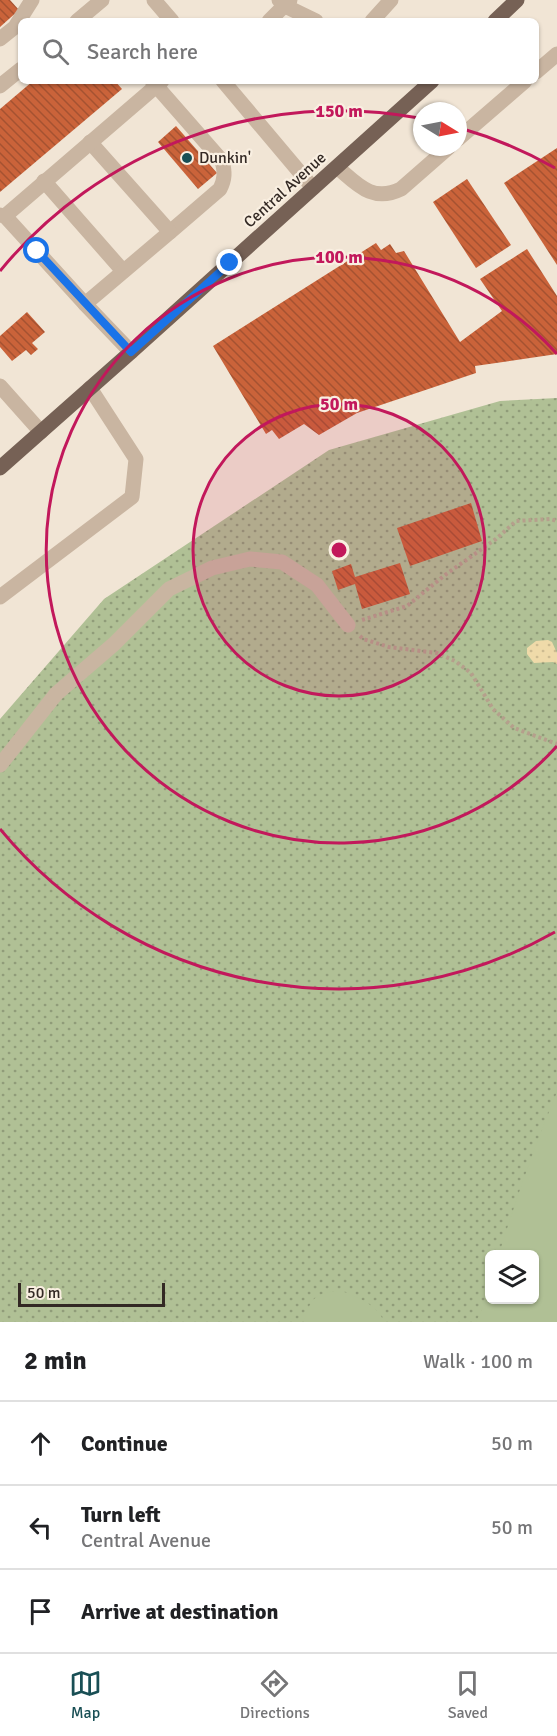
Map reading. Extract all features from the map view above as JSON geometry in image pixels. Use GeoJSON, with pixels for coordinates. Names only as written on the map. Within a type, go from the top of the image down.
{"type":"FeatureCollection","features":[{"type":"Feature","properties":{"kind":"main road"},"geometry":{"type":"LineString","coordinates":[[498,18],[517,0]]}},
{"type":"Feature","properties":{"kind":"main road","name":"Central Avenue"},"geometry":{"type":"LineString","coordinates":[[0,468],[429,84]]}},
{"type":"Feature","properties":{"kind":"street"},"geometry":{"type":"LineString","coordinates":[[21,18],[32,0]]}},
{"type":"Feature","properties":{"kind":"street"},"geometry":{"type":"LineString","coordinates":[[87,18],[102,0]]}},
{"type":"Feature","properties":{"kind":"street"},"geometry":{"type":"LineString","coordinates":[[154,0],[169,18]]}},
{"type":"Feature","properties":{"kind":"street"},"geometry":{"type":"LineString","coordinates":[[375,18],[391,0]]}},
{"type":"Feature","properties":{"kind":"street"},"geometry":{"type":"LineString","coordinates":[[272,18],[285,2],[311,18]]}},
{"type":"Feature","properties":{"kind":"street"},"geometry":{"type":"LineString","coordinates":[[0,39],[18,22]]}},
{"type":"Feature","properties":{"kind":"street"},"geometry":{"type":"LineString","coordinates":[[539,69],[557,54]]}},
{"type":"Feature","properties":{"kind":"street"},"geometry":{"type":"LineString","coordinates":[[0,86],[18,71]]}},
{"type":"Feature","properties":{"kind":"street"},"geometry":{"type":"LineString","coordinates":[[131,352],[2,216],[156,84]]}},
{"type":"Feature","properties":{"kind":"street"},"geometry":{"type":"LineString","coordinates":[[85,304],[220,189],[224,181],[225,172],[222,161],[158,84]]}},
{"type":"Feature","properties":{"kind":"street"},"geometry":{"type":"LineString","coordinates":[[226,84],[313,188]]}},
{"type":"Feature","properties":{"kind":"street"},"geometry":{"type":"LineString","coordinates":[[467,132],[522,84]]}},
{"type":"Feature","properties":{"kind":"street"},"geometry":{"type":"LineString","coordinates":[[90,142],[170,231]]}},
{"type":"Feature","properties":{"kind":"street"},"geometry":{"type":"LineString","coordinates":[[337,167],[364,190],[380,195],[392,194],[438,156]]}},
{"type":"Feature","properties":{"kind":"street"},"geometry":{"type":"LineString","coordinates":[[45,181],[123,271]]}},
{"type":"Feature","properties":{"kind":"street"},"geometry":{"type":"LineString","coordinates":[[0,386],[41,432]]}},
{"type":"Feature","properties":{"kind":"street"},"geometry":{"type":"LineString","coordinates":[[0,597],[132,497],[136,459],[90,388]]}},
{"type":"Feature","properties":{"kind":"street"},"geometry":{"type":"LineString","coordinates":[[0,765],[56,694],[114,644],[169,589],[212,568],[250,559],[282,562],[317,585],[348,625]]}},
{"type":"Feature","properties":{"kind":"path"},"geometry":{"type":"LineString","coordinates":[[557,521],[550,519],[516,521],[407,606],[348,625],[363,639],[389,647],[437,653],[455,661],[471,673],[493,709],[514,728],[557,744]]}},
{"type":"Feature","properties":{"kind":"green space"},"geometry":{"type":"Polygon","coordinates":[[[557,398],[557,1322],[0,1322],[0,719],[104,599],[329,450],[500,401],[557,398]]]}},
{"type":"Feature","properties":{"kind":"green space"},"geometry":{"type":"Polygon","coordinates":[[[557,1092],[557,1322],[476,1322],[485,1300],[485,1304],[539,1304],[539,1250],[500,1250],[557,1092]]]}},
{"type":"Feature","properties":{"kind":"green space"},"geometry":{"type":"Polygon","coordinates":[[[342,1291],[372,1306],[384,1322],[304,1322],[312,1301],[326,1293],[342,1291]]]}},
{"type":"Feature","properties":{"kind":"sand"},"geometry":{"type":"Polygon","coordinates":[[[536,641],[552,642],[557,653],[557,664],[553,662],[534,663],[527,654],[527,648],[536,641]]]}},
{"type":"Feature","properties":{"kind":"building"},"geometry":{"type":"Polygon","coordinates":[[[0,0],[10,0],[19,10],[0,27],[0,0]]]}},
{"type":"Feature","properties":{"kind":"building"},"geometry":{"type":"Polygon","coordinates":[[[29,84],[118,84],[122,89],[0,192],[0,109],[29,84]]]}},
{"type":"Feature","properties":{"kind":"building","name":"Dunkin'"},"geometry":{"type":"Polygon","coordinates":[[[176,126],[217,173],[198,189],[158,142],[176,126]]]}},
{"type":"Feature","properties":{"kind":"building"},"geometry":{"type":"Polygon","coordinates":[[[557,148],[557,265],[504,183],[557,148]]]}},
{"type":"Feature","properties":{"kind":"building"},"geometry":{"type":"Polygon","coordinates":[[[467,179],[511,245],[476,268],[433,202],[467,179]]]}},
{"type":"Feature","properties":{"kind":"building"},"geometry":{"type":"Polygon","coordinates":[[[376,243],[381,250],[390,244],[396,253],[404,251],[460,342],[502,311],[480,279],[527,249],[557,296],[557,354],[475,366],[476,373],[357,413],[319,435],[304,424],[279,439],[272,430],[266,434],[213,346],[376,243]]]}},
{"type":"Feature","properties":{"kind":"building"},"geometry":{"type":"Polygon","coordinates":[[[27,312],[45,332],[32,343],[38,349],[31,355],[26,350],[12,361],[0,347],[0,336],[27,312]]]}},
{"type":"Feature","properties":{"kind":"building"},"geometry":{"type":"Polygon","coordinates":[[[471,503],[482,541],[410,566],[397,528],[471,503]]]}},
{"type":"Feature","properties":{"kind":"building"},"geometry":{"type":"Polygon","coordinates":[[[400,563],[410,594],[362,609],[355,584],[338,590],[332,571],[351,564],[355,577],[400,563]]]}},
{"type":"Feature","properties":{"kind":"place","name":"Dunkin'"},"geometry":{"type":"Point","coordinates":[187,158]}},
{"type":"Feature","properties":{"kind":"route"},"geometry":{"type":"LineString","coordinates":[[37,251],[131,352],[230,263]]}}]}
